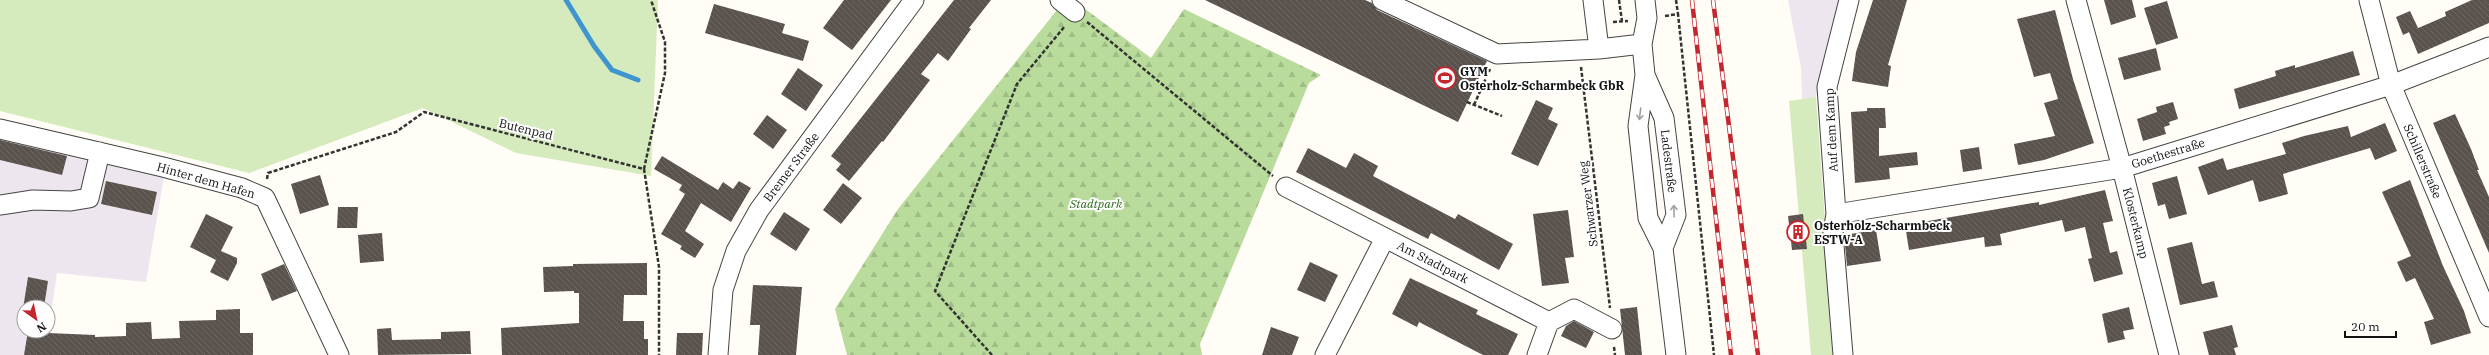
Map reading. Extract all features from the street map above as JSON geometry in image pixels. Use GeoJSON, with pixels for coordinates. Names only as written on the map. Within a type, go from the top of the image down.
{"type":"FeatureCollection","features":[{"type":"Feature","properties":{"kind":"street","name":"Bremer Straße"},"geometry":{"type":"LineString","coordinates":[[718,355],[723,290],[740,244],[759,210],[914,0]]}},
{"type":"Feature","properties":{"kind":"street"},"geometry":{"type":"LineString","coordinates":[[1060,0],[1075,12]]}},
{"type":"Feature","properties":{"kind":"street"},"geometry":{"type":"LineString","coordinates":[[1382,0],[1497,54],[1599,49],[1642,44]]}},
{"type":"Feature","properties":{"kind":"street"},"geometry":{"type":"LineString","coordinates":[[1594,0],[1599,49]]}},
{"type":"Feature","properties":{"kind":"street","name":"Ladestraße"},"geometry":{"type":"LineString","coordinates":[[1644,0],[1647,18],[1642,44],[1645,75],[1639,134],[1648,218],[1663,248],[1676,355]]}},
{"type":"Feature","properties":{"kind":"street","name":"Auf dem Kamp"},"geometry":{"type":"LineString","coordinates":[[1842,355],[1832,233],[1836,214],[1826,87],[1849,0]]}},
{"type":"Feature","properties":{"kind":"street","name":"Klosterkamp"},"geometry":{"type":"LineString","coordinates":[[2076,0],[2122,168],[2169,355]]}},
{"type":"Feature","properties":{"kind":"street","name":"Schillerstraße"},"geometry":{"type":"LineString","coordinates":[[2368,0],[2391,85],[2489,317]]}},
{"type":"Feature","properties":{"kind":"street","name":"Goethestraße"},"geometry":{"type":"LineString","coordinates":[[1836,214],[2122,168],[2391,85],[2489,47]]}},
{"type":"Feature","properties":{"kind":"street","name":"Ladestraße"},"geometry":{"type":"LineString","coordinates":[[1645,75],[1664,118],[1676,214],[1663,248]]}},
{"type":"Feature","properties":{"kind":"street","name":"Hinter dem Hafen"},"geometry":{"type":"LineString","coordinates":[[0,130],[100,152],[242,188],[265,198],[339,355]]}},
{"type":"Feature","properties":{"kind":"street"},"geometry":{"type":"LineString","coordinates":[[0,205],[34,200],[70,201],[89,198],[100,152]]}},
{"type":"Feature","properties":{"kind":"street","name":"Am Stadtpark"},"geometry":{"type":"LineString","coordinates":[[1286,187],[1549,322]]}},
{"type":"Feature","properties":{"kind":"street"},"geometry":{"type":"LineString","coordinates":[[1325,355],[1385,238]]}},
{"type":"Feature","properties":{"kind":"street"},"geometry":{"type":"LineString","coordinates":[[1538,355],[1549,322],[1574,309],[1612,329]]}},
{"type":"Feature","properties":{"kind":"path"},"geometry":{"type":"LineString","coordinates":[[650,0],[666,42],[665,73],[644,169],[659,267],[659,355]]}},
{"type":"Feature","properties":{"kind":"path"},"geometry":{"type":"LineString","coordinates":[[1619,0],[1622,21]]}},
{"type":"Feature","properties":{"kind":"path"},"geometry":{"type":"LineString","coordinates":[[1676,0],[1678,14]]}},
{"type":"Feature","properties":{"kind":"path"},"geometry":{"type":"LineString","coordinates":[[992,355],[935,291],[1017,84],[1075,12],[1286,187]]}},
{"type":"Feature","properties":{"kind":"path","name":"Schwarzer Weg"},"geometry":{"type":"LineString","coordinates":[[1579,50],[1615,355]]}},
{"type":"Feature","properties":{"kind":"path"},"geometry":{"type":"LineString","coordinates":[[1474,105],[1497,54]]}},
{"type":"Feature","properties":{"kind":"path"},"geometry":{"type":"LineString","coordinates":[[1467,102],[1502,116]]}},
{"type":"Feature","properties":{"kind":"path","name":"Butenpad"},"geometry":{"type":"LineString","coordinates":[[265,198],[268,173],[396,132],[424,112],[644,169]]}},
{"type":"Feature","properties":{"kind":"shaded area"},"geometry":{"type":"Polygon","coordinates":[[[1788,0],[1839,0],[1816,97],[1802,99],[1801,68],[1788,0]]]}},
{"type":"Feature","properties":{"kind":"shaded area"},"geometry":{"type":"Polygon","coordinates":[[[0,134],[164,177],[146,282],[57,273],[53,299],[16,299],[16,339],[47,339],[45,355],[0,355],[0,134]]]}},
{"type":"Feature","properties":{"kind":"green space"},"geometry":{"type":"Polygon","coordinates":[[[0,0],[658,0],[651,176],[516,153],[423,108],[249,173],[0,111],[0,0]]]}},
{"type":"Feature","properties":{"kind":"green space","name":"Stadtpark"},"geometry":{"type":"Polygon","coordinates":[[[1065,0],[1073,0],[1151,58],[1184,9],[1321,75],[1309,83],[1200,344],[1202,355],[847,355],[835,309],[898,209],[1065,0]]]}},
{"type":"Feature","properties":{"kind":"green space"},"geometry":{"type":"Polygon","coordinates":[[[1816,97],[1835,355],[1811,355],[1789,101],[1816,97]]]}},
{"type":"Feature","properties":{"kind":"building"},"geometry":{"type":"Polygon","coordinates":[[[844,0],[891,0],[852,50],[823,28],[844,0]]]}},
{"type":"Feature","properties":{"kind":"building"},"geometry":{"type":"Polygon","coordinates":[[[954,0],[991,0],[969,28],[971,29],[948,61],[938,53],[921,74],[930,80],[883,142],[882,141],[849,181],[836,170],[841,164],[831,156],[954,0]]]}},
{"type":"Feature","properties":{"kind":"building"},"geometry":{"type":"Polygon","coordinates":[[[1205,0],[1365,0],[1372,3],[1377,10],[1487,61],[1458,122],[1205,0]]]}},
{"type":"Feature","properties":{"kind":"building"},"geometry":{"type":"Polygon","coordinates":[[[1873,0],[1907,0],[1888,65],[1891,66],[1888,87],[1852,81],[1856,52],[1873,0]]]}},
{"type":"Feature","properties":{"kind":"building"},"geometry":{"type":"Polygon","coordinates":[[[2104,0],[2132,0],[2136,17],[2111,25],[2104,0]]]}},
{"type":"Feature","properties":{"kind":"building"},"geometry":{"type":"Polygon","coordinates":[[[2472,0],[2489,0],[2489,23],[2418,54],[2409,32],[2446,16],[2445,12],[2472,0]]]}},
{"type":"Feature","properties":{"kind":"building"},"geometry":{"type":"Polygon","coordinates":[[[2167,1],[2178,38],[2156,45],[2144,8],[2167,1]]]}},
{"type":"Feature","properties":{"kind":"building"},"geometry":{"type":"Polygon","coordinates":[[[714,4],[785,24],[782,33],[809,41],[803,61],[705,33],[714,4]]]}},
{"type":"Feature","properties":{"kind":"building"},"geometry":{"type":"Polygon","coordinates":[[[2055,10],[2073,79],[2094,143],[2044,160],[2018,165],[2014,144],[2055,136],[2044,103],[2058,99],[2050,73],[2034,77],[2017,19],[2055,10]]]}},
{"type":"Feature","properties":{"kind":"building"},"geometry":{"type":"Polygon","coordinates":[[[2410,11],[2418,28],[2403,35],[2396,17],[2410,11]]]}},
{"type":"Feature","properties":{"kind":"building"},"geometry":{"type":"Polygon","coordinates":[[[2156,48],[2161,70],[2124,80],[2118,58],[2156,48]]]}},
{"type":"Feature","properties":{"kind":"building"},"geometry":{"type":"Polygon","coordinates":[[[2353,51],[2360,75],[2239,109],[2234,89],[2276,76],[2275,71],[2295,65],[2295,68],[2353,51]]]}},
{"type":"Feature","properties":{"kind":"building"},"geometry":{"type":"Polygon","coordinates":[[[798,68],[823,85],[806,111],[781,94],[798,68]]]}},
{"type":"Feature","properties":{"kind":"building"},"geometry":{"type":"Polygon","coordinates":[[[1536,100],[1553,108],[1548,119],[1558,124],[1538,166],[1511,154],[1536,100]]]}},
{"type":"Feature","properties":{"kind":"building"},"geometry":{"type":"Polygon","coordinates":[[[2173,102],[2178,119],[2169,122],[2170,125],[2164,127],[2166,134],[2143,141],[2137,119],[2157,112],[2156,107],[2173,102]]]}},
{"type":"Feature","properties":{"kind":"building"},"geometry":{"type":"Polygon","coordinates":[[[1867,108],[1885,108],[1886,128],[1879,128],[1879,156],[1917,152],[1918,165],[1889,168],[1890,179],[1855,183],[1851,112],[1867,111],[1867,108]]]}},
{"type":"Feature","properties":{"kind":"building"},"geometry":{"type":"Polygon","coordinates":[[[2455,114],[2471,149],[2479,170],[2477,170],[2489,197],[2489,253],[2433,123],[2455,114]]]}},
{"type":"Feature","properties":{"kind":"building"},"geometry":{"type":"Polygon","coordinates":[[[767,115],[787,130],[773,149],[753,134],[767,115]]]}},
{"type":"Feature","properties":{"kind":"building"},"geometry":{"type":"Polygon","coordinates":[[[2385,123],[2397,151],[2375,160],[2370,148],[2283,174],[2288,194],[2259,202],[2253,180],[2208,195],[2198,167],[2223,158],[2227,170],[2286,154],[2282,143],[2304,136],[2348,126],[2351,137],[2385,123]]]}},
{"type":"Feature","properties":{"kind":"building"},"geometry":{"type":"Polygon","coordinates":[[[0,140],[67,156],[62,175],[0,160],[0,140]]]}},
{"type":"Feature","properties":{"kind":"building"},"geometry":{"type":"Polygon","coordinates":[[[1979,147],[1982,169],[1963,172],[1960,150],[1979,147]]]}},
{"type":"Feature","properties":{"kind":"building"},"geometry":{"type":"Polygon","coordinates":[[[1308,148],[1346,168],[1354,153],[1378,166],[1373,176],[1455,219],[1458,214],[1513,244],[1499,270],[1431,233],[1428,239],[1296,172],[1308,148]]]}},
{"type":"Feature","properties":{"kind":"building"},"geometry":{"type":"Polygon","coordinates":[[[662,156],[718,190],[723,182],[733,189],[739,181],[751,188],[731,222],[701,203],[685,231],[704,244],[695,258],[680,249],[682,246],[661,234],[685,194],[679,190],[682,185],[654,169],[662,156]]]}},
{"type":"Feature","properties":{"kind":"building"},"geometry":{"type":"Polygon","coordinates":[[[320,175],[329,205],[300,214],[291,184],[320,175]]]}},
{"type":"Feature","properties":{"kind":"building"},"geometry":{"type":"Polygon","coordinates":[[[2177,176],[2187,214],[2169,219],[2165,204],[2158,206],[2152,183],[2177,176]]]}},
{"type":"Feature","properties":{"kind":"building"},"geometry":{"type":"Polygon","coordinates":[[[2410,180],[2443,266],[2464,311],[2471,333],[2431,345],[2424,322],[2434,319],[2415,278],[2406,282],[2397,262],[2411,256],[2382,192],[2410,180]]]}},
{"type":"Feature","properties":{"kind":"building"},"geometry":{"type":"Polygon","coordinates":[[[106,181],[157,192],[152,215],[101,204],[106,181]]]}},
{"type":"Feature","properties":{"kind":"building"},"geometry":{"type":"Polygon","coordinates":[[[843,183],[862,198],[841,224],[823,210],[843,183]]]}},
{"type":"Feature","properties":{"kind":"building"},"geometry":{"type":"Polygon","coordinates":[[[2105,190],[2113,221],[2103,223],[2110,253],[2117,251],[2123,274],[2094,282],[2088,259],[2092,258],[2085,227],[2065,232],[2062,220],[2000,234],[2002,245],[1985,247],[1984,237],[1909,250],[1905,225],[2039,202],[2039,205],[2105,190]]]}},
{"type":"Feature","properties":{"kind":"building"},"geometry":{"type":"Polygon","coordinates":[[[338,207],[358,207],[357,228],[337,228],[338,207]]]}},
{"type":"Feature","properties":{"kind":"building"},"geometry":{"type":"Polygon","coordinates":[[[1568,210],[1574,257],[1565,258],[1569,283],[1542,286],[1533,214],[1568,210]]]}},
{"type":"Feature","properties":{"kind":"building"},"geometry":{"type":"Polygon","coordinates":[[[784,212],[810,229],[796,251],[770,234],[784,212]]]}},
{"type":"Feature","properties":{"kind":"building"},"geometry":{"type":"Polygon","coordinates":[[[206,214],[233,227],[221,251],[237,258],[237,263],[228,281],[210,272],[216,260],[190,247],[206,214]]]}},
{"type":"Feature","properties":{"kind":"building","name":"Osterholz-Scharmbeck ESTW-A"},"geometry":{"type":"Polygon","coordinates":[[[1803,214],[1807,249],[1792,250],[1788,216],[1803,214]]]}},
{"type":"Feature","properties":{"kind":"building"},"geometry":{"type":"Polygon","coordinates":[[[1876,230],[1881,261],[1847,266],[1844,235],[1876,230]]]}},
{"type":"Feature","properties":{"kind":"building"},"geometry":{"type":"Polygon","coordinates":[[[382,233],[384,261],[360,263],[358,235],[382,233]]]}},
{"type":"Feature","properties":{"kind":"building"},"geometry":{"type":"Polygon","coordinates":[[[2192,242],[2202,284],[2214,281],[2218,297],[2180,305],[2167,248],[2192,242]]]}},
{"type":"Feature","properties":{"kind":"building"},"geometry":{"type":"Polygon","coordinates":[[[1310,262],[1338,275],[1325,302],[1297,290],[1310,262]]]}},
{"type":"Feature","properties":{"kind":"building"},"geometry":{"type":"Polygon","coordinates":[[[647,263],[647,295],[624,295],[623,321],[644,321],[644,339],[648,339],[648,355],[502,355],[501,328],[579,323],[579,293],[574,293],[574,291],[544,292],[543,267],[573,266],[573,264],[647,263]]]}},
{"type":"Feature","properties":{"kind":"building"},"geometry":{"type":"Polygon","coordinates":[[[284,264],[297,291],[272,301],[261,274],[284,264]]]}},
{"type":"Feature","properties":{"kind":"building"},"geometry":{"type":"Polygon","coordinates":[[[28,277],[48,281],[45,299],[25,299],[28,277]]]}},
{"type":"Feature","properties":{"kind":"building"},"geometry":{"type":"Polygon","coordinates":[[[1410,278],[1478,310],[1476,314],[1518,334],[1508,355],[1483,355],[1419,322],[1417,327],[1392,314],[1410,278]]]}},
{"type":"Feature","properties":{"kind":"building"},"geometry":{"type":"Polygon","coordinates":[[[753,285],[802,287],[796,355],[758,355],[760,325],[750,325],[753,285]]]}},
{"type":"Feature","properties":{"kind":"building"},"geometry":{"type":"Polygon","coordinates":[[[1637,307],[1642,355],[1625,355],[1620,309],[1637,307]]]}},
{"type":"Feature","properties":{"kind":"building"},"geometry":{"type":"Polygon","coordinates":[[[2129,307],[2134,329],[2123,331],[2125,339],[2108,343],[2102,314],[2129,307]]]}},
{"type":"Feature","properties":{"kind":"building"},"geometry":{"type":"Polygon","coordinates":[[[240,309],[240,333],[253,333],[253,355],[24,355],[27,339],[56,339],[56,333],[95,335],[95,337],[126,336],[126,323],[151,322],[152,339],[180,338],[179,321],[216,320],[216,310],[240,309]]]}},
{"type":"Feature","properties":{"kind":"building"},"geometry":{"type":"Polygon","coordinates":[[[1574,321],[1594,332],[1586,348],[1561,336],[1566,326],[1574,321]]]}},
{"type":"Feature","properties":{"kind":"building"},"geometry":{"type":"Polygon","coordinates":[[[2232,325],[2238,347],[2234,348],[2236,355],[2209,355],[2203,332],[2232,325]]]}},
{"type":"Feature","properties":{"kind":"building"},"geometry":{"type":"Polygon","coordinates":[[[1271,327],[1299,337],[1292,355],[1262,355],[1271,327]]]}},
{"type":"Feature","properties":{"kind":"building"},"geometry":{"type":"Polygon","coordinates":[[[391,328],[392,340],[441,339],[441,332],[470,331],[471,354],[378,355],[377,329],[391,328]]]}},
{"type":"Feature","properties":{"kind":"building"},"geometry":{"type":"Polygon","coordinates":[[[677,333],[703,333],[702,355],[676,355],[677,333]]]}},
{"type":"Feature","properties":{"kind":"waterway"},"geometry":{"type":"LineString","coordinates":[[566,0],[594,46],[612,70],[638,80]]}},
{"type":"Feature","properties":{"kind":"railway"},"geometry":{"type":"LineString","coordinates":[[1692,0],[1731,355]]}},
{"type":"Feature","properties":{"kind":"railway"},"geometry":{"type":"LineString","coordinates":[[1713,0],[1758,355]]}},
{"type":"Feature","properties":{"kind":"place","name":"GYM Osterholz-Scharmbeck GbR"},"geometry":{"type":"Point","coordinates":[1445,78]}},
{"type":"Feature","properties":{"kind":"place","name":"Osterholz-Scharmbeck ESTW-A"},"geometry":{"type":"Point","coordinates":[1798,232]}}]}
